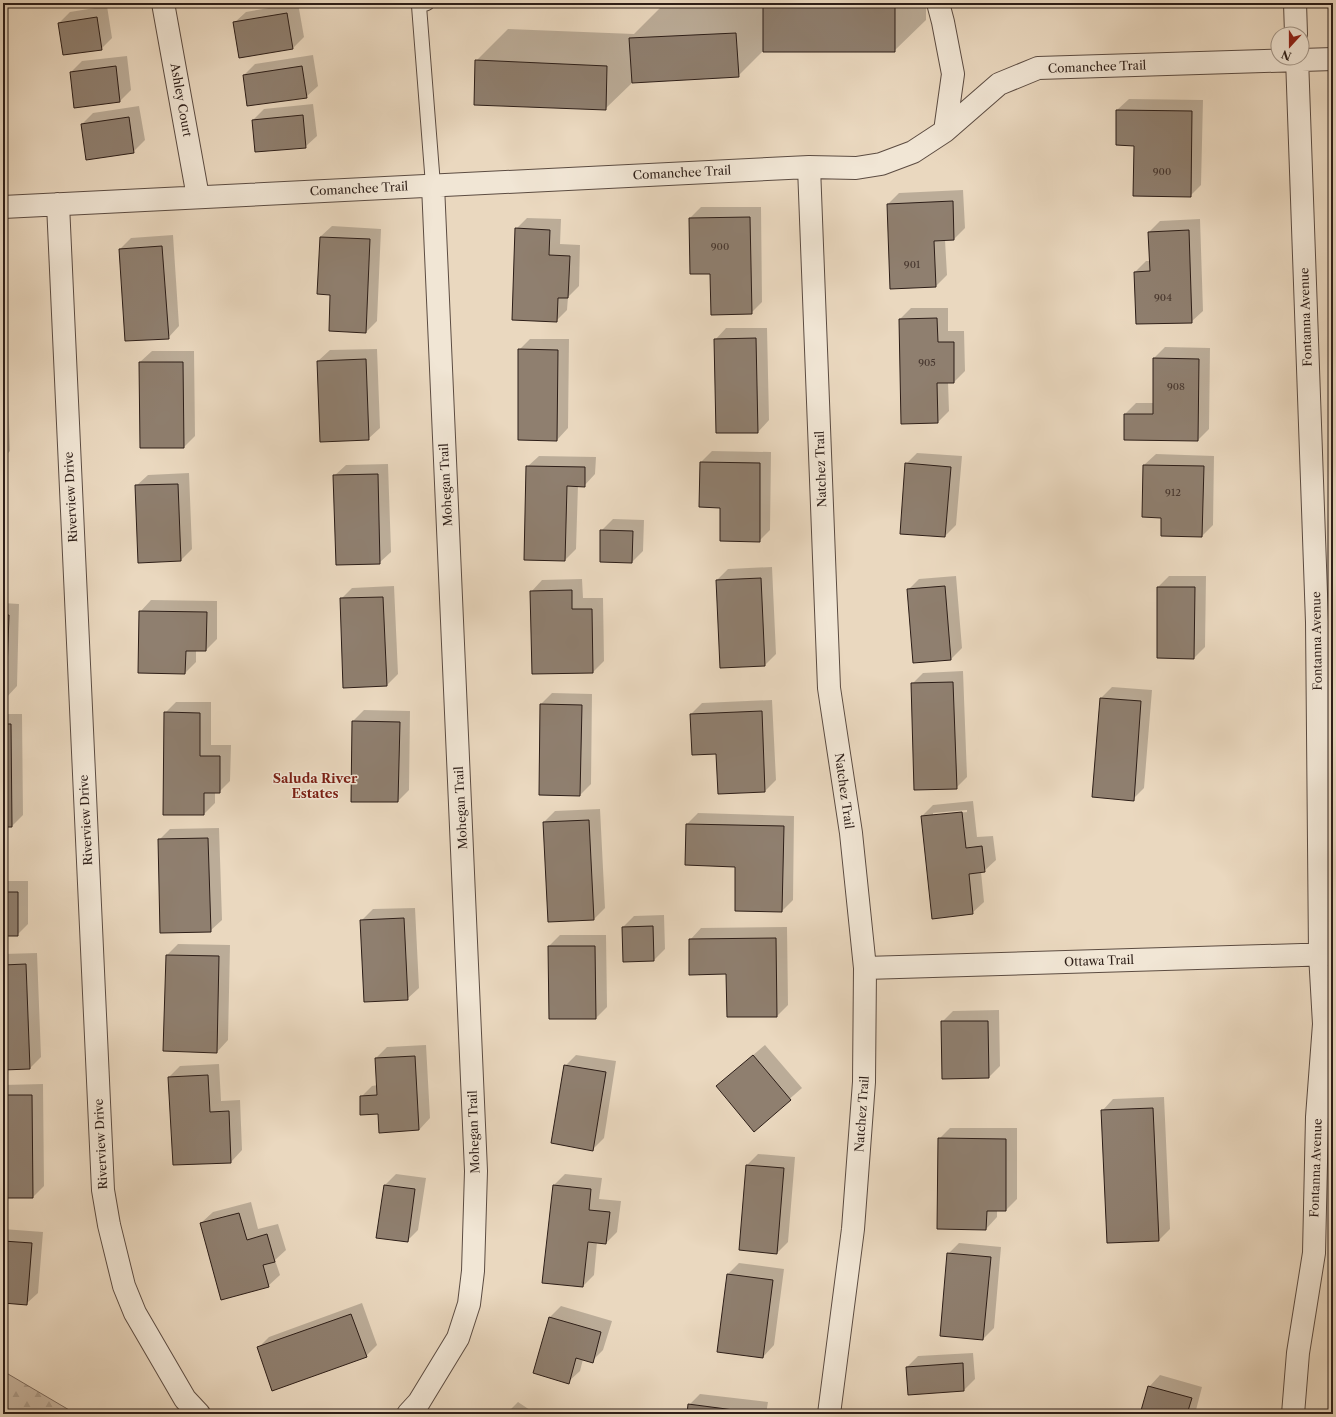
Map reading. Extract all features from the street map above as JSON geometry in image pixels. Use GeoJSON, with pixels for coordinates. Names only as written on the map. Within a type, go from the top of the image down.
{"type":"FeatureCollection","features":[{"type":"Feature","properties":{"kind":"street","name":"Ashley Court"},"geometry":{"type":"LineString","coordinates":[[163,3],[198,197]]}},
{"type":"Feature","properties":{"kind":"street"},"geometry":{"type":"LineString","coordinates":[[938,3],[953,74],[945,131]]}},
{"type":"Feature","properties":{"kind":"street"},"geometry":{"type":"LineString","coordinates":[[1295,3],[1296,26]]}},
{"type":"Feature","properties":{"kind":"street","name":"Comanchee Trail"},"geometry":{"type":"LineString","coordinates":[[1310,59],[1333,59]]}},
{"type":"Feature","properties":{"kind":"street","name":"Comanchee Trail"},"geometry":{"type":"LineString","coordinates":[[3,206],[809,167],[856,168],[881,164],[913,152],[945,131],[999,84],[1038,68],[1270,60]]}},
{"type":"Feature","properties":{"kind":"street","name":"Fontanna Avenue"},"geometry":{"type":"LineString","coordinates":[[1293,1414],[1298,1353],[1314,1254],[1317,1117],[1324,1024],[1327,954],[1297,66]]}},
{"type":"Feature","properties":{"kind":"street","name":"Natchez Trail"},"geometry":{"type":"LineString","coordinates":[[809,167],[829,688],[851,832],[865,968],[864,1082],[853,1229],[829,1414]]}},
{"type":"Feature","properties":{"kind":"street","name":"Mohegan Trail"},"geometry":{"type":"LineString","coordinates":[[408,1414],[419,1402],[458,1338],[469,1304],[473,1271],[476,1171],[433,185]]}},
{"type":"Feature","properties":{"kind":"street","name":"Riverview Drive"},"geometry":{"type":"LineString","coordinates":[[58,204],[103,1190],[109,1225],[124,1286],[135,1313],[185,1399],[199,1414]]}},
{"type":"Feature","properties":{"kind":"street","name":"Ottawa Trail"},"geometry":{"type":"LineString","coordinates":[[865,968],[1327,954]]}},
{"type":"Feature","properties":{"kind":"lane"},"geometry":{"type":"LineString","coordinates":[[427,3],[419,6],[433,185]]}},
{"type":"Feature","properties":{"kind":"green space"},"geometry":{"type":"Polygon","coordinates":[[[3,1371],[76,1414],[3,1414],[3,1371]]]}},
{"type":"Feature","properties":{"kind":"building"},"geometry":{"type":"Polygon","coordinates":[[[763,7],[895,7],[895,52],[763,52],[763,7]]]}},
{"type":"Feature","properties":{"kind":"building"},"geometry":{"type":"Polygon","coordinates":[[[287,13],[293,49],[239,58],[233,22],[287,13]]]}},
{"type":"Feature","properties":{"kind":"building"},"geometry":{"type":"Polygon","coordinates":[[[97,17],[102,50],[63,55],[58,23],[97,17]]]}},
{"type":"Feature","properties":{"kind":"building"},"geometry":{"type":"Polygon","coordinates":[[[736,33],[739,77],[632,83],[629,38],[736,33]]]}},
{"type":"Feature","properties":{"kind":"building"},"geometry":{"type":"Polygon","coordinates":[[[475,60],[607,66],[606,110],[474,105],[475,60]]]}},
{"type":"Feature","properties":{"kind":"building"},"geometry":{"type":"Polygon","coordinates":[[[116,66],[120,102],[74,108],[70,72],[116,66]]]}},
{"type":"Feature","properties":{"kind":"building"},"geometry":{"type":"Polygon","coordinates":[[[302,66],[307,98],[247,106],[243,75],[302,66]]]}},
{"type":"Feature","properties":{"kind":"building"},"geometry":{"type":"Polygon","coordinates":[[[1116,110],[1192,111],[1191,197],[1133,196],[1134,146],[1116,145],[1116,110]]]}},
{"type":"Feature","properties":{"kind":"building"},"geometry":{"type":"Polygon","coordinates":[[[303,115],[306,148],[255,152],[252,120],[303,115]]]}},
{"type":"Feature","properties":{"kind":"building"},"geometry":{"type":"Polygon","coordinates":[[[129,117],[134,153],[86,160],[81,124],[129,117]]]}},
{"type":"Feature","properties":{"kind":"building"},"geometry":{"type":"Polygon","coordinates":[[[953,201],[954,240],[934,241],[936,287],[890,289],[887,204],[953,201]]]}},
{"type":"Feature","properties":{"kind":"building"},"geometry":{"type":"Polygon","coordinates":[[[750,217],[752,314],[711,315],[710,274],[690,274],[689,218],[750,217]]]}},
{"type":"Feature","properties":{"kind":"building"},"geometry":{"type":"Polygon","coordinates":[[[515,228],[550,230],[549,255],[570,256],[568,298],[558,298],[557,322],[512,320],[515,228]]]}},
{"type":"Feature","properties":{"kind":"building"},"geometry":{"type":"Polygon","coordinates":[[[1189,230],[1192,323],[1136,324],[1134,272],[1150,271],[1148,232],[1189,230]]]}},
{"type":"Feature","properties":{"kind":"building"},"geometry":{"type":"Polygon","coordinates":[[[320,237],[370,239],[366,333],[329,331],[330,295],[317,294],[320,237]]]}},
{"type":"Feature","properties":{"kind":"building"},"geometry":{"type":"Polygon","coordinates":[[[162,246],[169,339],[125,341],[119,249],[162,246]]]}},
{"type":"Feature","properties":{"kind":"building"},"geometry":{"type":"Polygon","coordinates":[[[937,318],[938,342],[954,342],[954,383],[937,383],[938,423],[901,424],[899,319],[937,318]]]}},
{"type":"Feature","properties":{"kind":"building"},"geometry":{"type":"Polygon","coordinates":[[[756,338],[758,433],[716,433],[714,339],[756,338]]]}},
{"type":"Feature","properties":{"kind":"building"},"geometry":{"type":"Polygon","coordinates":[[[518,349],[558,350],[557,441],[518,440],[518,349]]]}},
{"type":"Feature","properties":{"kind":"building"},"geometry":{"type":"Polygon","coordinates":[[[1153,358],[1199,359],[1198,441],[1124,440],[1124,414],[1153,414],[1153,358]]]}},
{"type":"Feature","properties":{"kind":"building"},"geometry":{"type":"Polygon","coordinates":[[[366,359],[369,440],[320,442],[317,361],[366,359]]]}},
{"type":"Feature","properties":{"kind":"building"},"geometry":{"type":"Polygon","coordinates":[[[139,362],[183,362],[184,448],[140,448],[139,362]]]}},
{"type":"Feature","properties":{"kind":"building"},"geometry":{"type":"Polygon","coordinates":[[[700,462],[760,463],[760,542],[720,541],[720,508],[699,507],[700,462]]]}},
{"type":"Feature","properties":{"kind":"building"},"geometry":{"type":"Polygon","coordinates":[[[905,463],[951,467],[945,537],[900,534],[905,463]]]}},
{"type":"Feature","properties":{"kind":"building"},"geometry":{"type":"Polygon","coordinates":[[[1143,465],[1204,466],[1202,537],[1161,536],[1161,518],[1142,517],[1143,465]]]}},
{"type":"Feature","properties":{"kind":"building"},"geometry":{"type":"Polygon","coordinates":[[[526,466],[585,467],[585,487],[567,486],[565,561],[524,560],[526,466]]]}},
{"type":"Feature","properties":{"kind":"building"},"geometry":{"type":"Polygon","coordinates":[[[378,474],[380,564],[336,565],[333,475],[378,474]]]}},
{"type":"Feature","properties":{"kind":"building"},"geometry":{"type":"Polygon","coordinates":[[[178,484],[181,561],[138,563],[135,485],[178,484]]]}},
{"type":"Feature","properties":{"kind":"building"},"geometry":{"type":"Polygon","coordinates":[[[600,530],[633,531],[632,563],[600,562],[600,530]]]}},
{"type":"Feature","properties":{"kind":"building"},"geometry":{"type":"Polygon","coordinates":[[[761,578],[765,666],[720,668],[716,580],[761,578]]]}},
{"type":"Feature","properties":{"kind":"building"},"geometry":{"type":"Polygon","coordinates":[[[945,586],[951,660],[913,663],[907,589],[945,586]]]}},
{"type":"Feature","properties":{"kind":"building"},"geometry":{"type":"Polygon","coordinates":[[[1157,587],[1195,587],[1194,659],[1157,658],[1157,587]]]}},
{"type":"Feature","properties":{"kind":"building"},"geometry":{"type":"Polygon","coordinates":[[[572,590],[572,609],[592,609],[593,673],[532,674],[530,591],[572,590]]]}},
{"type":"Feature","properties":{"kind":"building"},"geometry":{"type":"Polygon","coordinates":[[[383,597],[387,686],[343,688],[340,598],[383,597]]]}},
{"type":"Feature","properties":{"kind":"building"},"geometry":{"type":"Polygon","coordinates":[[[139,611],[207,612],[206,651],[186,651],[185,674],[138,673],[139,611]]]}},
{"type":"Feature","properties":{"kind":"building"},"geometry":{"type":"Polygon","coordinates":[[[3,615],[9,615],[6,699],[3,698],[3,615]]]}},
{"type":"Feature","properties":{"kind":"building"},"geometry":{"type":"Polygon","coordinates":[[[953,682],[957,789],[914,790],[911,683],[953,682]]]}},
{"type":"Feature","properties":{"kind":"building"},"geometry":{"type":"Polygon","coordinates":[[[1100,698],[1141,701],[1134,801],[1092,797],[1100,698]]]}},
{"type":"Feature","properties":{"kind":"building"},"geometry":{"type":"Polygon","coordinates":[[[540,704],[582,705],[580,796],[539,795],[540,704]]]}},
{"type":"Feature","properties":{"kind":"building"},"geometry":{"type":"Polygon","coordinates":[[[762,711],[765,792],[718,794],[716,754],[692,755],[690,714],[762,711]]]}},
{"type":"Feature","properties":{"kind":"building"},"geometry":{"type":"Polygon","coordinates":[[[164,712],[200,713],[200,756],[220,756],[220,793],[204,793],[204,815],[163,815],[164,712]]]}},
{"type":"Feature","properties":{"kind":"building"},"geometry":{"type":"Polygon","coordinates":[[[352,721],[400,722],[398,802],[351,802],[352,721]]]}},
{"type":"Feature","properties":{"kind":"building"},"geometry":{"type":"Polygon","coordinates":[[[3,724],[11,724],[12,827],[3,827],[3,724]]]}},
{"type":"Feature","properties":{"kind":"building"},"geometry":{"type":"Polygon","coordinates":[[[962,812],[966,848],[982,846],[985,872],[969,874],[973,914],[932,919],[921,816],[962,812]]]}},
{"type":"Feature","properties":{"kind":"building"},"geometry":{"type":"Polygon","coordinates":[[[589,820],[594,920],[548,922],[543,822],[589,820]]]}},
{"type":"Feature","properties":{"kind":"building"},"geometry":{"type":"Polygon","coordinates":[[[686,824],[784,826],[782,912],[735,911],[735,867],[685,865],[686,824]]]}},
{"type":"Feature","properties":{"kind":"building"},"geometry":{"type":"Polygon","coordinates":[[[208,838],[211,932],[160,933],[158,839],[208,838]]]}},
{"type":"Feature","properties":{"kind":"building"},"geometry":{"type":"Polygon","coordinates":[[[3,892],[18,892],[18,936],[3,936],[3,892]]]}},
{"type":"Feature","properties":{"kind":"building"},"geometry":{"type":"Polygon","coordinates":[[[404,918],[408,1000],[364,1002],[360,920],[404,918]]]}},
{"type":"Feature","properties":{"kind":"building"},"geometry":{"type":"Polygon","coordinates":[[[653,926],[654,961],[623,962],[622,927],[653,926]]]}},
{"type":"Feature","properties":{"kind":"building"},"geometry":{"type":"Polygon","coordinates":[[[776,938],[777,1017],[727,1017],[726,974],[689,975],[689,939],[776,938]]]}},
{"type":"Feature","properties":{"kind":"building"},"geometry":{"type":"Polygon","coordinates":[[[548,946],[595,946],[596,1019],[549,1019],[548,946]]]}},
{"type":"Feature","properties":{"kind":"building"},"geometry":{"type":"Polygon","coordinates":[[[166,955],[219,956],[217,1053],[163,1051],[166,955]]]}},
{"type":"Feature","properties":{"kind":"building"},"geometry":{"type":"Polygon","coordinates":[[[26,964],[30,1069],[3,1070],[3,965],[26,964]]]}},
{"type":"Feature","properties":{"kind":"building"},"geometry":{"type":"Polygon","coordinates":[[[941,1021],[988,1021],[989,1078],[942,1079],[941,1021]]]}},
{"type":"Feature","properties":{"kind":"building"},"geometry":{"type":"Polygon","coordinates":[[[753,1055],[791,1100],[754,1132],[716,1086],[753,1055]]]}},
{"type":"Feature","properties":{"kind":"building"},"geometry":{"type":"Polygon","coordinates":[[[415,1056],[419,1130],[379,1133],[378,1114],[360,1115],[360,1096],[377,1095],[375,1058],[415,1056]]]}},
{"type":"Feature","properties":{"kind":"building"},"geometry":{"type":"Polygon","coordinates":[[[564,1065],[606,1072],[593,1151],[551,1143],[564,1065]]]}},
{"type":"Feature","properties":{"kind":"building"},"geometry":{"type":"Polygon","coordinates":[[[208,1075],[210,1112],[229,1111],[231,1163],[173,1165],[168,1077],[208,1075]]]}},
{"type":"Feature","properties":{"kind":"building"},"geometry":{"type":"Polygon","coordinates":[[[3,1095],[32,1095],[33,1198],[3,1198],[3,1095]]]}},
{"type":"Feature","properties":{"kind":"building"},"geometry":{"type":"Polygon","coordinates":[[[1153,1108],[1159,1241],[1107,1243],[1101,1110],[1153,1108]]]}},
{"type":"Feature","properties":{"kind":"building"},"geometry":{"type":"Polygon","coordinates":[[[938,1138],[1006,1139],[1006,1211],[987,1211],[986,1230],[937,1229],[938,1138]]]}},
{"type":"Feature","properties":{"kind":"building"},"geometry":{"type":"Polygon","coordinates":[[[746,1165],[784,1168],[777,1254],[739,1250],[746,1165]]]}},
{"type":"Feature","properties":{"kind":"building"},"geometry":{"type":"Polygon","coordinates":[[[384,1185],[415,1189],[408,1242],[376,1238],[384,1185]]]}},
{"type":"Feature","properties":{"kind":"building"},"geometry":{"type":"Polygon","coordinates":[[[553,1185],[591,1189],[589,1210],[610,1212],[606,1244],[588,1242],[583,1287],[542,1283],[553,1185]]]}},
{"type":"Feature","properties":{"kind":"building"},"geometry":{"type":"Polygon","coordinates":[[[239,1213],[247,1240],[267,1234],[275,1262],[263,1265],[269,1287],[221,1300],[200,1223],[239,1213]]]}},
{"type":"Feature","properties":{"kind":"building"},"geometry":{"type":"Polygon","coordinates":[[[3,1241],[32,1243],[27,1305],[3,1303],[3,1241]]]}},
{"type":"Feature","properties":{"kind":"building"},"geometry":{"type":"Polygon","coordinates":[[[947,1253],[991,1257],[983,1340],[940,1336],[947,1253]]]}},
{"type":"Feature","properties":{"kind":"building"},"geometry":{"type":"Polygon","coordinates":[[[727,1274],[773,1280],[763,1358],[717,1352],[727,1274]]]}},
{"type":"Feature","properties":{"kind":"building"},"geometry":{"type":"Polygon","coordinates":[[[351,1314],[367,1357],[272,1391],[257,1347],[351,1314]]]}},
{"type":"Feature","properties":{"kind":"building"},"geometry":{"type":"Polygon","coordinates":[[[549,1317],[601,1332],[593,1363],[576,1358],[569,1384],[533,1373],[549,1317]]]}},
{"type":"Feature","properties":{"kind":"building"},"geometry":{"type":"Polygon","coordinates":[[[963,1363],[964,1391],[908,1395],[906,1367],[963,1363]]]}},
{"type":"Feature","properties":{"kind":"building"},"geometry":{"type":"Polygon","coordinates":[[[1148,1386],[1192,1398],[1187,1414],[1140,1414],[1148,1386]]]}},
{"type":"Feature","properties":{"kind":"building"},"geometry":{"type":"Polygon","coordinates":[[[688,1404],[757,1413],[757,1414],[687,1414],[688,1404]]]}},
{"type":"Feature","properties":{"kind":"district","name":"Saluda River Estates"},"geometry":{"type":"Point","coordinates":[315,786]}}]}
